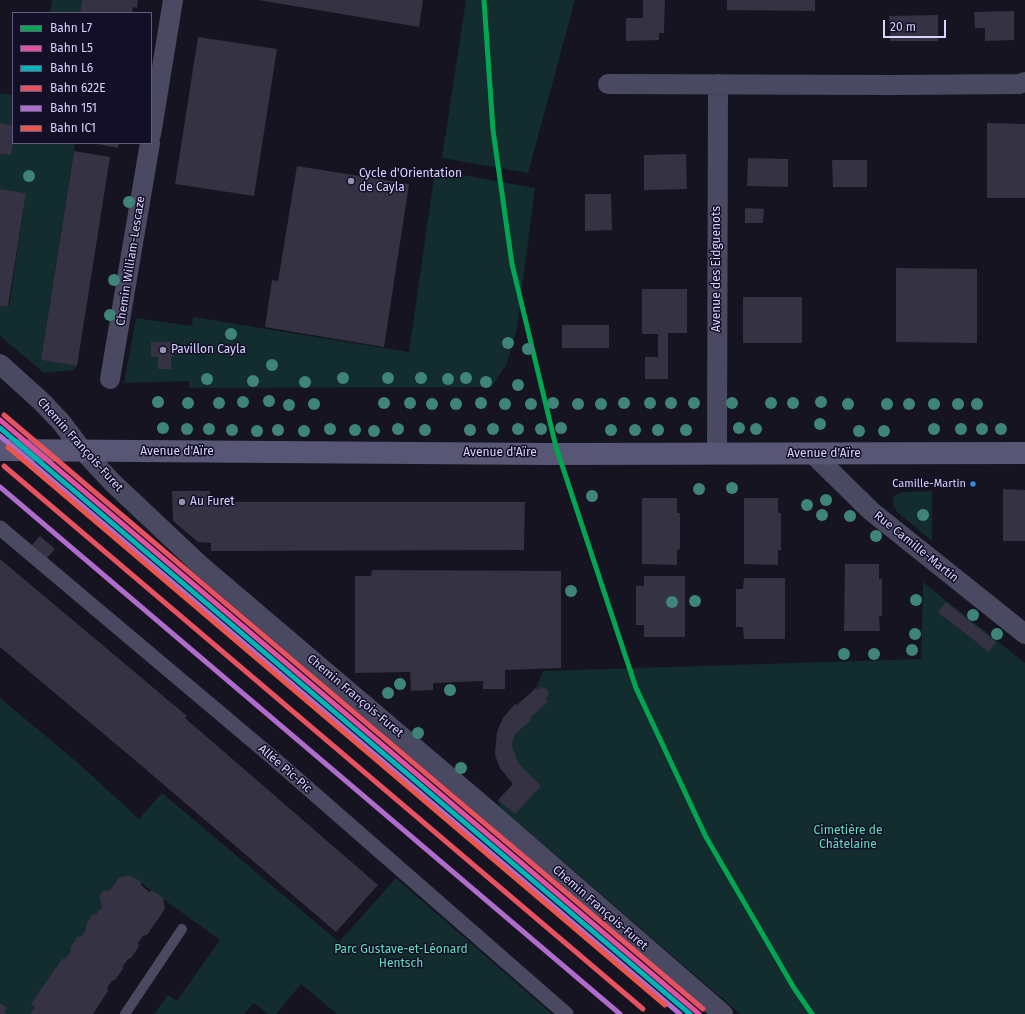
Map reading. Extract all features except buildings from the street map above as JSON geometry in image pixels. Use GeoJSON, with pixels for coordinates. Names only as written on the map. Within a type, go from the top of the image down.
{"type":"FeatureCollection","features":[{"type":"Feature","properties":{"kind":"main road","name":"Avenue d'Aïre"},"geometry":{"type":"LineString","coordinates":[[0,450],[717,454],[1025,453]]}},
{"type":"Feature","properties":{"kind":"street"},"geometry":{"type":"LineString","coordinates":[[152,129],[172,0]]}},
{"type":"Feature","properties":{"kind":"street"},"geometry":{"type":"LineString","coordinates":[[608,84],[892,85],[1022,83]]}},
{"type":"Feature","properties":{"kind":"street","name":"Avenue des Eidguenots"},"geometry":{"type":"LineString","coordinates":[[717,454],[718,84]]}},
{"type":"Feature","properties":{"kind":"street","name":"Chemin William-Lescaze"},"geometry":{"type":"LineString","coordinates":[[110,379],[150,144]]}},
{"type":"Feature","properties":{"kind":"street","name":"Chemin François-Furet"},"geometry":{"type":"LineString","coordinates":[[0,364],[42,402],[61,422],[83,451],[113,483],[199,564],[463,788],[723,1014]]}},
{"type":"Feature","properties":{"kind":"street","name":"Rue Camille-Martin"},"geometry":{"type":"LineString","coordinates":[[812,454],[871,511],[1025,634]]}},
{"type":"Feature","properties":{"kind":"street","name":"Allée Pic-Pic"},"geometry":{"type":"LineString","coordinates":[[0,528],[272,757],[566,1014]]}},
{"type":"Feature","properties":{"kind":"lane"},"geometry":{"type":"LineString","coordinates":[[125,1014],[182,930]]}},
{"type":"Feature","properties":{"kind":"green space"},"geometry":{"type":"Polygon","coordinates":[[[52,0],[82,0],[80,12],[50,12],[52,0]]]}},
{"type":"Feature","properties":{"kind":"green space"},"geometry":{"type":"Polygon","coordinates":[[[466,0],[575,0],[528,173],[442,158],[466,0]]]}},
{"type":"Feature","properties":{"kind":"green space"},"geometry":{"type":"Polygon","coordinates":[[[0,93],[12,95],[12,125],[0,123],[0,93]]]}},
{"type":"Feature","properties":{"kind":"green space"},"geometry":{"type":"Polygon","coordinates":[[[13,144],[75,144],[41,360],[77,366],[74,370],[44,373],[0,336],[0,306],[9,306],[26,193],[0,189],[0,154],[11,155],[13,144]]]}},
{"type":"Feature","properties":{"kind":"green space"},"geometry":{"type":"Polygon","coordinates":[[[435,170],[535,188],[517,328],[507,363],[492,387],[189,388],[189,381],[124,383],[136,318],[192,326],[193,317],[409,352],[435,170]]]}},
{"type":"Feature","properties":{"kind":"green space"},"geometry":{"type":"Polygon","coordinates":[[[932,491],[932,541],[897,512],[893,505],[894,496],[902,492],[932,491]]]}},
{"type":"Feature","properties":{"kind":"green space","name":"Cimetière de Châtelaine"},"geometry":{"type":"Polygon","coordinates":[[[923,582],[1025,663],[1025,1014],[740,1014],[500,807],[498,800],[513,784],[500,768],[495,755],[497,732],[503,718],[507,713],[515,704],[517,705],[536,688],[543,671],[921,659],[923,582]]]}},
{"type":"Feature","properties":{"kind":"green space","name":"Parc Gustave-et-Léonard Hentsch"},"geometry":{"type":"Polygon","coordinates":[[[0,698],[77,762],[139,819],[162,793],[339,942],[396,878],[552,1014],[337,1014],[301,984],[276,1014],[268,1014],[254,1003],[244,1014],[154,1014],[168,995],[177,1001],[220,940],[130,875],[119,877],[110,890],[103,891],[99,896],[102,907],[96,914],[93,915],[86,925],[86,929],[81,937],[77,937],[70,948],[71,951],[31,1004],[35,1007],[30,1014],[7,1014],[4,1012],[0,1003],[0,698]]]}},
{"type":"Feature","properties":{"kind":"rail line","name":"L7"},"geometry":{"type":"LineString","coordinates":[[484,0],[493,130],[512,264],[556,447],[636,688],[706,837],[794,988],[812,1014]]}},
{"type":"Feature","properties":{"kind":"rail line","name":"622E"},"geometry":{"type":"LineString","coordinates":[[4,415],[703,1009]]}},
{"type":"Feature","properties":{"kind":"rail line","name":"L5"},"geometry":{"type":"LineString","coordinates":[[0,420],[699,1014]]}},
{"type":"Feature","properties":{"kind":"rail line","name":"L6"},"geometry":{"type":"LineString","coordinates":[[0,428],[690,1014]]}},
{"type":"Feature","properties":{"kind":"rail line","name":"151"},"geometry":{"type":"LineString","coordinates":[[0,436],[680,1014]]}},
{"type":"Feature","properties":{"kind":"rail line","name":"IC1"},"geometry":{"type":"LineString","coordinates":[[8,447],[665,1005]]}},
{"type":"Feature","properties":{"kind":"rail line","name":"622E"},"geometry":{"type":"LineString","coordinates":[[4,466],[643,1009]]}},
{"type":"Feature","properties":{"kind":"rail line","name":"151"},"geometry":{"type":"LineString","coordinates":[[0,487],[620,1014]]}},
{"type":"Feature","properties":{"kind":"place","name":"Cycle d'Orientation de Cayla"},"geometry":{"type":"Point","coordinates":[351,181]}},
{"type":"Feature","properties":{"kind":"place","name":"Pavillon Cayla"},"geometry":{"type":"Point","coordinates":[163,350]}},
{"type":"Feature","properties":{"kind":"place","name":"Camille-Martin"},"geometry":{"type":"Point","coordinates":[973,484]}},
{"type":"Feature","properties":{"kind":"place","name":"Au Furet"},"geometry":{"type":"Point","coordinates":[182,502]}}]}
